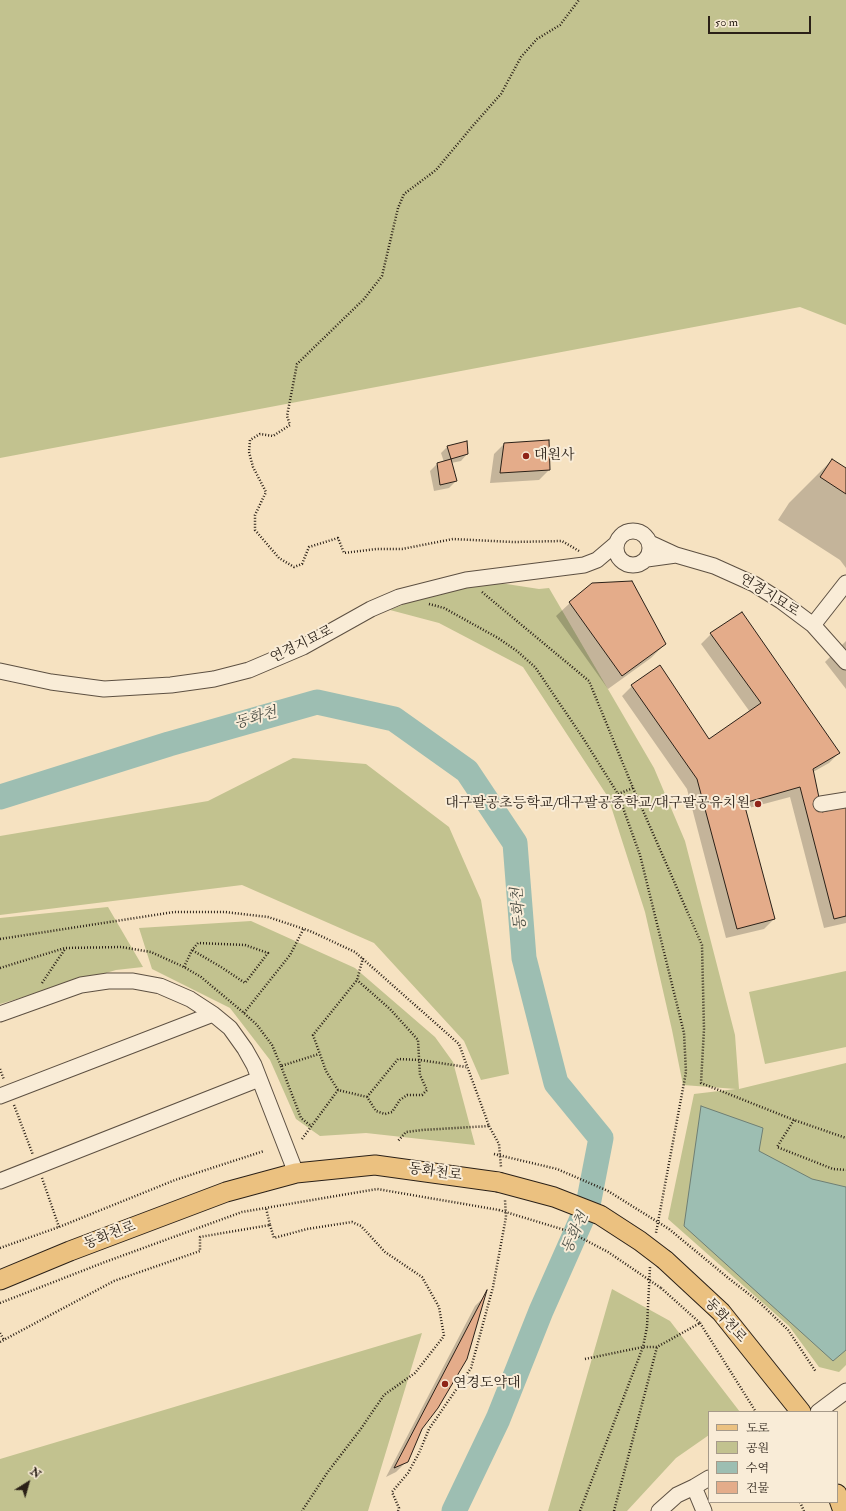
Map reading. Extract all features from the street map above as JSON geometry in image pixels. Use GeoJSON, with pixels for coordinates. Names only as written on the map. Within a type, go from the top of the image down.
{"type":"FeatureCollection","features":[{"type":"Feature","properties":{"kind":"main road","name":"동화천로"},"geometry":{"type":"LineString","coordinates":[[0,1280],[70,1251],[226,1192],[296,1173],[375,1165],[501,1183],[554,1197],[600,1215],[640,1241],[657,1262],[721,1312],[800,1411]]}},
{"type":"Feature","properties":{"kind":"main road"},"geometry":{"type":"LineString","coordinates":[[838,1497],[843,1511]]}},
{"type":"Feature","properties":{"kind":"street"},"geometry":{"type":"LineString","coordinates":[[597,560],[617,543],[623,534],[633,531],[643,534],[650,543],[650,554],[646,559],[637,565],[625,563],[620,559],[616,549],[617,543]]}},
{"type":"Feature","properties":{"kind":"street","name":"연경지묘로"},"geometry":{"type":"LineString","coordinates":[[650,543],[676,555],[714,566],[754,584],[781,601],[813,625],[846,662]]}},
{"type":"Feature","properties":{"kind":"street"},"geometry":{"type":"LineString","coordinates":[[646,559],[676,555]]}},
{"type":"Feature","properties":{"kind":"street"},"geometry":{"type":"LineString","coordinates":[[597,560],[620,559]]}},
{"type":"Feature","properties":{"kind":"street","name":"연경지묘로"},"geometry":{"type":"LineString","coordinates":[[0,671],[51,682],[104,690],[171,685],[214,679],[249,670],[303,647],[371,609],[399,597],[466,580],[584,565],[597,560]]}},
{"type":"Feature","properties":{"kind":"street"},"geometry":{"type":"LineString","coordinates":[[813,625],[846,583]]}},
{"type":"Feature","properties":{"kind":"street"},"geometry":{"type":"LineString","coordinates":[[821,804],[846,800]]}},
{"type":"Feature","properties":{"kind":"street"},"geometry":{"type":"LineString","coordinates":[[0,1014],[81,985],[108,981],[133,981],[160,986],[190,999],[213,1014],[230,1028],[254,1065],[296,1173]]}},
{"type":"Feature","properties":{"kind":"street"},"geometry":{"type":"LineString","coordinates":[[5,1095],[213,1014]]}},
{"type":"Feature","properties":{"kind":"street"},"geometry":{"type":"LineString","coordinates":[[0,1182],[260,1079]]}},
{"type":"Feature","properties":{"kind":"street"},"geometry":{"type":"LineString","coordinates":[[819,1411],[846,1391]]}},
{"type":"Feature","properties":{"kind":"street"},"geometry":{"type":"LineString","coordinates":[[658,1511],[677,1495],[708,1479]]}},
{"type":"Feature","properties":{"kind":"street"},"geometry":{"type":"LineString","coordinates":[[694,1487],[704,1511]]}},
{"type":"Feature","properties":{"kind":"path"},"geometry":{"type":"LineString","coordinates":[[579,0],[560,25],[537,38],[521,57],[501,94],[436,170],[404,194],[398,208],[382,276],[364,299],[297,364],[287,416],[290,425],[273,436],[260,434],[250,440],[249,452],[253,466],[266,492],[255,515],[255,530],[279,558],[294,568],[302,564],[309,547],[338,538],[344,553],[376,549],[402,549],[453,539],[513,542],[562,542],[583,553]]}},
{"type":"Feature","properties":{"kind":"path"},"geometry":{"type":"LineString","coordinates":[[466,580],[589,680],[702,945],[704,1028],[701,1083],[794,1120],[846,1138]]}},
{"type":"Feature","properties":{"kind":"path"},"geometry":{"type":"LineString","coordinates":[[399,597],[444,608],[517,650],[535,667],[583,738],[618,794],[640,855],[684,1033],[686,1072],[656,1234]]}},
{"type":"Feature","properties":{"kind":"path"},"geometry":{"type":"LineString","coordinates":[[618,794],[634,788]]}},
{"type":"Feature","properties":{"kind":"path"},"geometry":{"type":"LineString","coordinates":[[0,939],[174,912],[225,912],[268,916],[304,928],[355,952],[459,1044],[466,1067],[489,1126],[499,1144],[501,1183],[506,1217],[504,1236],[493,1287],[470,1368],[430,1429],[408,1473],[392,1492],[399,1508],[398,1511]]}},
{"type":"Feature","properties":{"kind":"path"},"geometry":{"type":"LineString","coordinates":[[244,1013],[290,955],[304,928]]}},
{"type":"Feature","properties":{"kind":"path"},"geometry":{"type":"LineString","coordinates":[[184,966],[192,950],[198,943],[245,945],[268,953],[245,983],[192,950]]}},
{"type":"Feature","properties":{"kind":"path"},"geometry":{"type":"LineString","coordinates":[[29,1004],[65,948]]}},
{"type":"Feature","properties":{"kind":"path"},"geometry":{"type":"LineString","coordinates":[[358,980],[390,1009],[418,1040],[420,1076],[427,1090],[422,1095],[407,1095],[400,1100],[392,1112],[385,1114],[376,1111],[367,1097],[338,1090],[326,1071],[313,1035],[358,980],[363,958]]}},
{"type":"Feature","properties":{"kind":"path"},"geometry":{"type":"LineString","coordinates":[[367,1097],[398,1059],[420,1060],[466,1067]]}},
{"type":"Feature","properties":{"kind":"path"},"geometry":{"type":"LineString","coordinates":[[280,1066],[302,1118],[312,1126]]}},
{"type":"Feature","properties":{"kind":"path"},"geometry":{"type":"LineString","coordinates":[[0,1070],[5,1095],[38,1167],[59,1227]]}},
{"type":"Feature","properties":{"kind":"path"},"geometry":{"type":"LineString","coordinates":[[302,1139],[338,1090]]}},
{"type":"Feature","properties":{"kind":"path"},"geometry":{"type":"LineString","coordinates":[[794,1120],[777,1147],[833,1169],[846,1170]]}},
{"type":"Feature","properties":{"kind":"path"},"geometry":{"type":"LineString","coordinates":[[398,1141],[406,1132],[417,1130],[489,1126]]}},
{"type":"Feature","properties":{"kind":"path"},"geometry":{"type":"LineString","coordinates":[[0,1248],[59,1227],[175,1180],[264,1151]]}},
{"type":"Feature","properties":{"kind":"path"},"geometry":{"type":"LineString","coordinates":[[494,1154],[557,1169],[608,1191],[669,1229],[759,1302],[788,1330],[816,1372]]}},
{"type":"Feature","properties":{"kind":"path"},"geometry":{"type":"LineString","coordinates":[[0,1303],[105,1262],[242,1212],[377,1189],[499,1210],[568,1231],[608,1252],[661,1288],[700,1323],[755,1411]]}},
{"type":"Feature","properties":{"kind":"path"},"geometry":{"type":"LineString","coordinates":[[266,1208],[274,1238],[308,1229],[352,1222],[362,1226],[385,1252],[422,1277],[439,1307],[444,1336],[415,1373],[384,1395],[360,1430],[327,1472],[302,1511]]}},
{"type":"Feature","properties":{"kind":"path"},"geometry":{"type":"LineString","coordinates":[[0,1342],[114,1281],[200,1251],[200,1237],[270,1225]]}},
{"type":"Feature","properties":{"kind":"path"},"geometry":{"type":"LineString","coordinates":[[580,1511],[643,1347],[657,1262]]}},
{"type":"Feature","properties":{"kind":"path"},"geometry":{"type":"LineString","coordinates":[[585,1359],[643,1347],[657,1347],[700,1323]]}},
{"type":"Feature","properties":{"kind":"path"},"geometry":{"type":"LineString","coordinates":[[0,1333],[4,1340]]}},
{"type":"Feature","properties":{"kind":"path"},"geometry":{"type":"LineString","coordinates":[[614,1511],[657,1347]]}},
{"type":"Feature","properties":{"kind":"green space"},"geometry":{"type":"Polygon","coordinates":[[[0,0],[846,0],[846,325],[800,307],[0,458],[0,0]]]}},
{"type":"Feature","properties":{"kind":"green space"},"geometry":{"type":"Polygon","coordinates":[[[487,581],[539,589],[549,588],[654,768],[685,841],[735,1035],[739,1089],[846,1063],[846,1365],[839,1372],[819,1367],[789,1326],[668,1219],[694,1094],[736,1089],[683,1085],[645,912],[608,797],[523,667],[439,623],[390,610],[431,593],[487,581]]]}},
{"type":"Feature","properties":{"kind":"green space"},"geometry":{"type":"Polygon","coordinates":[[[293,758],[366,764],[449,827],[481,900],[509,1074],[481,1080],[464,1041],[374,943],[242,885],[0,915],[0,836],[208,801],[293,758]]]}},
{"type":"Feature","properties":{"kind":"green space"},"geometry":{"type":"Polygon","coordinates":[[[108,907],[143,967],[116,970],[0,1004],[0,918],[108,907]]]}},
{"type":"Feature","properties":{"kind":"green space"},"geometry":{"type":"Polygon","coordinates":[[[251,921],[355,968],[435,1037],[453,1062],[475,1145],[366,1133],[320,1136],[296,1119],[270,1060],[230,1008],[152,969],[139,928],[251,921]]]}},
{"type":"Feature","properties":{"kind":"green space"},"geometry":{"type":"Polygon","coordinates":[[[846,971],[846,1047],[765,1064],[749,992],[846,971]]]}},
{"type":"Feature","properties":{"kind":"green space"},"geometry":{"type":"Polygon","coordinates":[[[612,1289],[670,1321],[739,1411],[708,1411],[708,1436],[676,1458],[627,1511],[548,1511],[612,1289]]]}},
{"type":"Feature","properties":{"kind":"green space"},"geometry":{"type":"Polygon","coordinates":[[[422,1333],[368,1511],[0,1511],[0,1459],[422,1333]]]}},
{"type":"Feature","properties":{"kind":"water"},"geometry":{"type":"Polygon","coordinates":[[[701,1106],[763,1128],[759,1151],[812,1179],[846,1187],[846,1350],[833,1361],[684,1226],[701,1106]]]}},
{"type":"Feature","properties":{"kind":"building","name":"대원사"},"geometry":{"type":"Polygon","coordinates":[[[549,440],[550,470],[500,473],[504,443],[549,440]]]}},
{"type":"Feature","properties":{"kind":"building"},"geometry":{"type":"Polygon","coordinates":[[[467,441],[468,454],[451,459],[447,446],[467,441]]]}},
{"type":"Feature","properties":{"kind":"building"},"geometry":{"type":"Polygon","coordinates":[[[451,459],[457,481],[440,485],[437,463],[451,459]]]}},
{"type":"Feature","properties":{"kind":"building"},"geometry":{"type":"Polygon","coordinates":[[[832,459],[846,468],[846,494],[820,477],[832,459]]]}},
{"type":"Feature","properties":{"kind":"building"},"geometry":{"type":"Polygon","coordinates":[[[632,581],[666,644],[622,676],[569,602],[592,583],[632,581]]]}},
{"type":"Feature","properties":{"kind":"building","name":"대구팔공초등학교/대구팔공중학교/대구팔공유치원"},"geometry":{"type":"Polygon","coordinates":[[[742,612],[840,753],[813,769],[822,812],[846,806],[846,916],[834,919],[800,787],[744,803],[775,919],[737,929],[697,779],[631,685],[660,665],[709,739],[761,703],[710,633],[742,612]]]}},
{"type":"Feature","properties":{"kind":"building","name":"연경도약대"},"geometry":{"type":"Polygon","coordinates":[[[487,1290],[467,1359],[438,1408],[422,1429],[408,1462],[394,1468],[487,1290]]]}},
{"type":"Feature","properties":{"kind":"waterway","name":"동화천"},"geometry":{"type":"LineString","coordinates":[[0,797],[169,744],[317,702],[394,719],[467,771],[515,843],[524,958],[556,1083],[601,1138],[588,1205],[541,1311],[498,1419],[454,1511]]}},
{"type":"Feature","properties":{"kind":"place","name":"대원사"},"geometry":{"type":"Point","coordinates":[526,456]}},
{"type":"Feature","properties":{"kind":"place","name":"대구팔공초등학교/대구팔공중학교/대구팔공유치원"},"geometry":{"type":"Point","coordinates":[758,804]}},
{"type":"Feature","properties":{"kind":"place","name":"연경도약대"},"geometry":{"type":"Point","coordinates":[445,1384]}}]}
